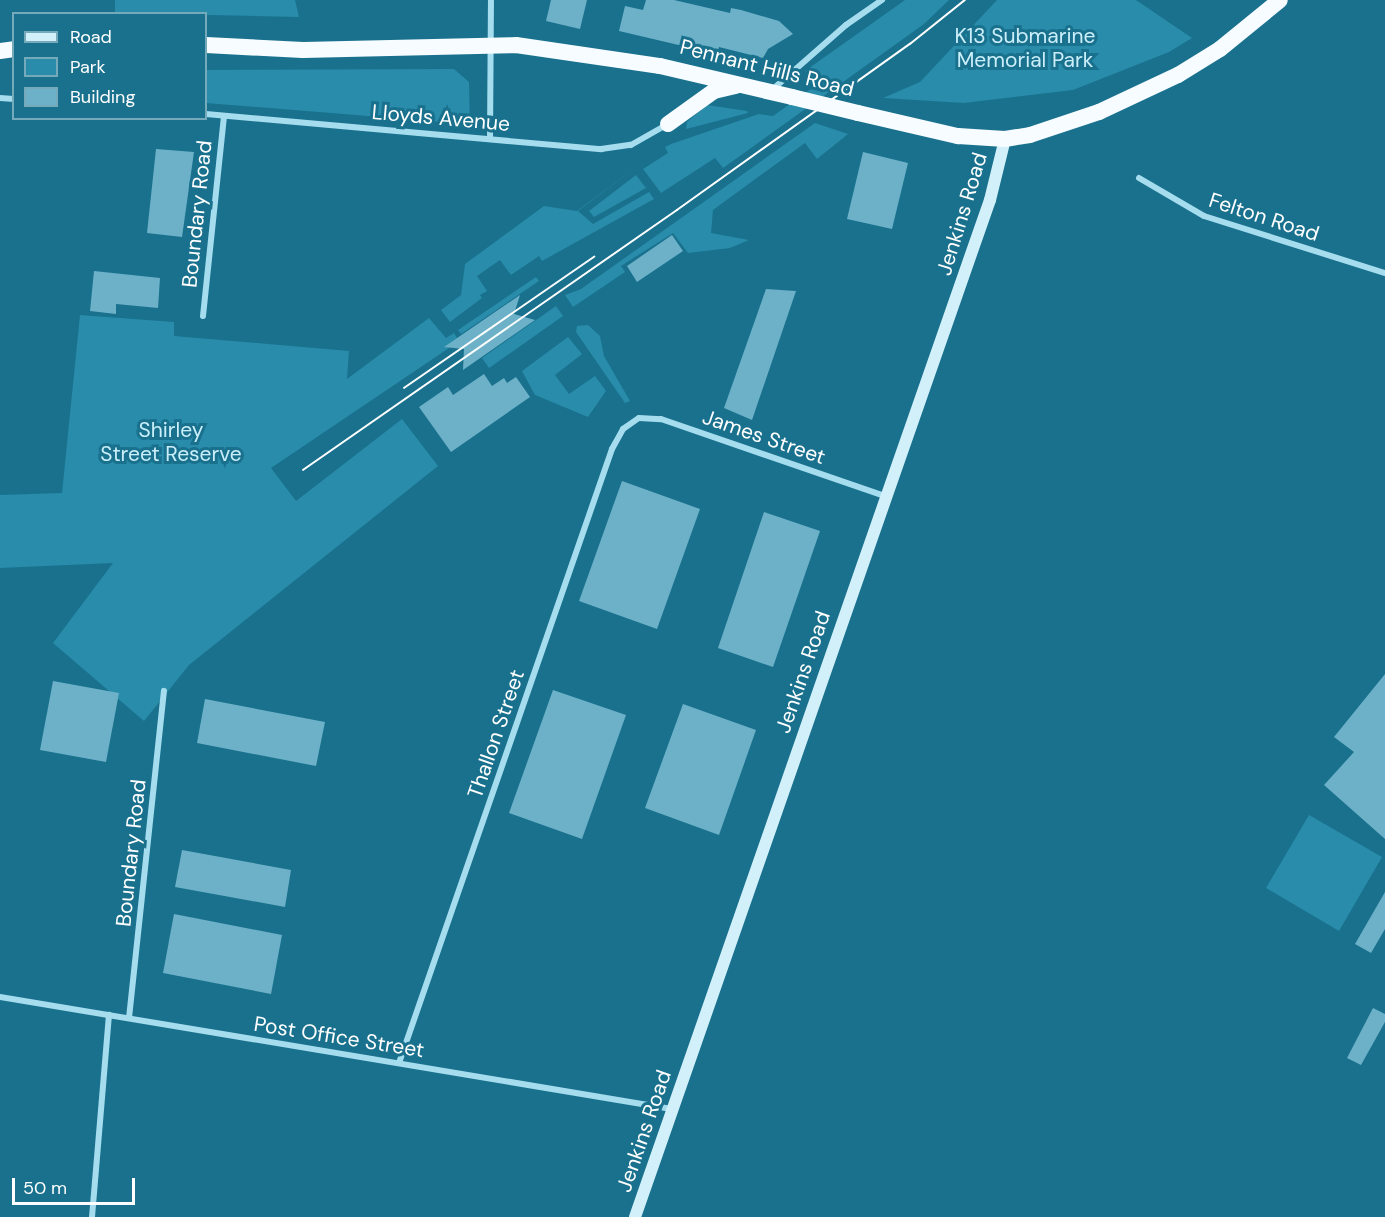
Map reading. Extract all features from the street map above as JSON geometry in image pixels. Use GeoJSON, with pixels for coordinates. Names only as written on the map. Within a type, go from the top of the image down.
{"type":"FeatureCollection","features":[{"type":"Feature","properties":{"kind":"highway","name":"Pennant Hills Road"},"geometry":{"type":"LineString","coordinates":[[207,45],[303,50],[491,45],[628,60],[770,91],[944,134],[1005,139],[1099,112],[1158,86],[1220,49],[1280,0]]}},
{"type":"Feature","properties":{"kind":"highway"},"geometry":{"type":"LineString","coordinates":[[668,124],[714,91],[743,85]]}},
{"type":"Feature","properties":{"kind":"main road","name":"Jenkins Road"},"geometry":{"type":"LineString","coordinates":[[635,1217],[990,200],[1005,139]]}},
{"type":"Feature","properties":{"kind":"street"},"geometry":{"type":"LineString","coordinates":[[490,139],[492,0]]}},
{"type":"Feature","properties":{"kind":"street"},"geometry":{"type":"LineString","coordinates":[[770,91],[846,25],[882,0]]}},
{"type":"Feature","properties":{"kind":"street","name":"Lloyds Avenue"},"geometry":{"type":"LineString","coordinates":[[207,114],[612,149],[643,140],[668,124]]}},
{"type":"Feature","properties":{"kind":"street","name":"Boundary Road"},"geometry":{"type":"LineString","coordinates":[[203,316],[224,116]]}},
{"type":"Feature","properties":{"kind":"street","name":"Felton Road"},"geometry":{"type":"LineString","coordinates":[[1139,178],[1204,216],[1385,273]]}},
{"type":"Feature","properties":{"kind":"street","name":"James Street"},"geometry":{"type":"LineString","coordinates":[[632,421],[661,419],[885,496]]}},
{"type":"Feature","properties":{"kind":"street","name":"Thallon Street"},"geometry":{"type":"LineString","coordinates":[[399,1063],[612,449],[632,421]]}},
{"type":"Feature","properties":{"kind":"street","name":"Boundary Road"},"geometry":{"type":"LineString","coordinates":[[129,1018],[164,691]]}},
{"type":"Feature","properties":{"kind":"street","name":"Post Office Street"},"geometry":{"type":"LineString","coordinates":[[0,997],[673,1109]]}},
{"type":"Feature","properties":{"kind":"street"},"geometry":{"type":"LineString","coordinates":[[92,1217],[109,1015]]}},
{"type":"Feature","properties":{"kind":"green space"},"geometry":{"type":"Polygon","coordinates":[[[115,0],[295,0],[299,17],[207,15],[207,12],[115,12],[115,0]]]}},
{"type":"Feature","properties":{"kind":"green space"},"geometry":{"type":"Polygon","coordinates":[[[905,0],[949,0],[924,24],[723,168],[715,158],[661,193],[643,169],[668,153],[665,147],[671,144],[759,114],[773,116],[825,79],[805,71],[905,0]]]}},
{"type":"Feature","properties":{"kind":"green space","name":"K13 Submarine Memorial Park"},"geometry":{"type":"Polygon","coordinates":[[[997,0],[1136,0],[1192,38],[1169,52],[1073,90],[964,103],[883,98],[920,82],[997,0]]]}},
{"type":"Feature","properties":{"kind":"green space"},"geometry":{"type":"Polygon","coordinates":[[[454,69],[469,82],[470,131],[454,123],[207,103],[207,70],[454,69]]]}},
{"type":"Feature","properties":{"kind":"green space"},"geometry":{"type":"Polygon","coordinates":[[[707,105],[748,113],[686,129],[687,122],[707,105]]]}},
{"type":"Feature","properties":{"kind":"green space"},"geometry":{"type":"Polygon","coordinates":[[[815,123],[848,134],[817,159],[805,143],[713,210],[711,233],[749,240],[730,248],[688,253],[673,233],[621,266],[625,272],[573,307],[565,295],[581,289],[815,123]]]}},
{"type":"Feature","properties":{"kind":"green space"},"geometry":{"type":"Polygon","coordinates":[[[639,165],[578,211],[593,224],[649,192],[654,199],[542,261],[539,256],[511,275],[500,260],[477,276],[487,291],[480,295],[482,298],[450,322],[441,310],[461,295],[465,264],[544,206],[577,211],[639,165]]]}},
{"type":"Feature","properties":{"kind":"green space"},"geometry":{"type":"Polygon","coordinates":[[[636,175],[646,188],[594,217],[589,211],[636,175]]]}},
{"type":"Feature","properties":{"kind":"green space"},"geometry":{"type":"Polygon","coordinates":[[[536,277],[539,281],[461,334],[458,330],[536,277]]]}},
{"type":"Feature","properties":{"kind":"green space"},"geometry":{"type":"Polygon","coordinates":[[[556,306],[563,316],[489,368],[482,358],[556,306]]]}},
{"type":"Feature","properties":{"kind":"green space","name":"Shirley Street Reserve"},"geometry":{"type":"Polygon","coordinates":[[[80,315],[174,322],[174,336],[349,351],[347,379],[429,318],[446,338],[454,333],[457,338],[450,343],[452,346],[271,468],[296,501],[402,419],[438,466],[189,665],[144,721],[53,643],[113,563],[0,568],[0,495],[62,493],[80,315]]]}},
{"type":"Feature","properties":{"kind":"green space"},"geometry":{"type":"Polygon","coordinates":[[[588,325],[600,336],[604,356],[630,401],[625,403],[576,332],[577,326],[588,325]]]}},
{"type":"Feature","properties":{"kind":"green space"},"geometry":{"type":"Polygon","coordinates":[[[568,337],[582,354],[555,375],[569,394],[595,376],[606,391],[588,417],[535,395],[522,371],[568,337]]]}},
{"type":"Feature","properties":{"kind":"green space"},"geometry":{"type":"Polygon","coordinates":[[[1309,815],[1382,857],[1339,931],[1266,888],[1309,815]]]}},
{"type":"Feature","properties":{"kind":"building"},"geometry":{"type":"Polygon","coordinates":[[[551,0],[587,0],[580,29],[546,21],[551,0]]]}},
{"type":"Feature","properties":{"kind":"building"},"geometry":{"type":"Polygon","coordinates":[[[646,0],[674,0],[730,13],[731,8],[741,10],[779,21],[793,34],[768,49],[763,58],[719,47],[717,54],[619,31],[625,6],[643,10],[646,0]]]}},
{"type":"Feature","properties":{"kind":"building"},"geometry":{"type":"Polygon","coordinates":[[[156,149],[194,152],[182,237],[147,233],[156,149]]]}},
{"type":"Feature","properties":{"kind":"building"},"geometry":{"type":"Polygon","coordinates":[[[863,152],[908,163],[892,229],[847,219],[863,152]]]}},
{"type":"Feature","properties":{"kind":"building"},"geometry":{"type":"Polygon","coordinates":[[[672,235],[683,251],[637,282],[627,266],[672,235]]]}},
{"type":"Feature","properties":{"kind":"building"},"geometry":{"type":"Polygon","coordinates":[[[94,271],[160,278],[158,308],[116,304],[116,314],[90,311],[94,271]]]}},
{"type":"Feature","properties":{"kind":"building"},"geometry":{"type":"Polygon","coordinates":[[[766,289],[796,291],[752,420],[724,408],[766,289]]]}},
{"type":"Feature","properties":{"kind":"building"},"geometry":{"type":"Polygon","coordinates":[[[520,295],[514,314],[535,320],[463,370],[464,349],[444,347],[520,295]]]}},
{"type":"Feature","properties":{"kind":"building"},"geometry":{"type":"Polygon","coordinates":[[[484,374],[492,386],[504,378],[507,383],[516,377],[530,397],[451,452],[419,407],[448,387],[453,395],[484,374]]]}},
{"type":"Feature","properties":{"kind":"building"},"geometry":{"type":"Polygon","coordinates":[[[622,481],[700,509],[657,629],[579,601],[622,481]]]}},
{"type":"Feature","properties":{"kind":"building"},"geometry":{"type":"Polygon","coordinates":[[[764,512],[820,531],[773,667],[718,648],[764,512]]]}},
{"type":"Feature","properties":{"kind":"building"},"geometry":{"type":"Polygon","coordinates":[[[1385,674],[1385,839],[1324,785],[1354,752],[1334,737],[1385,674]]]}},
{"type":"Feature","properties":{"kind":"building"},"geometry":{"type":"Polygon","coordinates":[[[53,681],[119,693],[106,762],[40,750],[53,681]]]}},
{"type":"Feature","properties":{"kind":"building"},"geometry":{"type":"Polygon","coordinates":[[[553,690],[626,715],[582,839],[509,813],[553,690]]]}},
{"type":"Feature","properties":{"kind":"building"},"geometry":{"type":"Polygon","coordinates":[[[205,699],[325,722],[316,766],[197,743],[205,699]]]}},
{"type":"Feature","properties":{"kind":"building"},"geometry":{"type":"Polygon","coordinates":[[[683,704],[756,730],[719,835],[645,808],[683,704]]]}},
{"type":"Feature","properties":{"kind":"building"},"geometry":{"type":"Polygon","coordinates":[[[182,850],[291,870],[285,907],[175,887],[182,850]]]}},
{"type":"Feature","properties":{"kind":"building"},"geometry":{"type":"Polygon","coordinates":[[[1385,892],[1385,929],[1371,953],[1355,944],[1385,892]]]}},
{"type":"Feature","properties":{"kind":"building"},"geometry":{"type":"Polygon","coordinates":[[[174,914],[282,935],[271,994],[163,973],[174,914]]]}},
{"type":"Feature","properties":{"kind":"building"},"geometry":{"type":"Polygon","coordinates":[[[1373,1008],[1385,1014],[1385,1022],[1361,1065],[1347,1058],[1373,1008]]]}},
{"type":"Feature","properties":{"kind":"tram line"},"geometry":{"type":"LineString","coordinates":[[303,470],[677,210],[910,44],[965,0]]}},
{"type":"Feature","properties":{"kind":"tram line"},"geometry":{"type":"LineString","coordinates":[[404,388],[594,257]]}}]}
